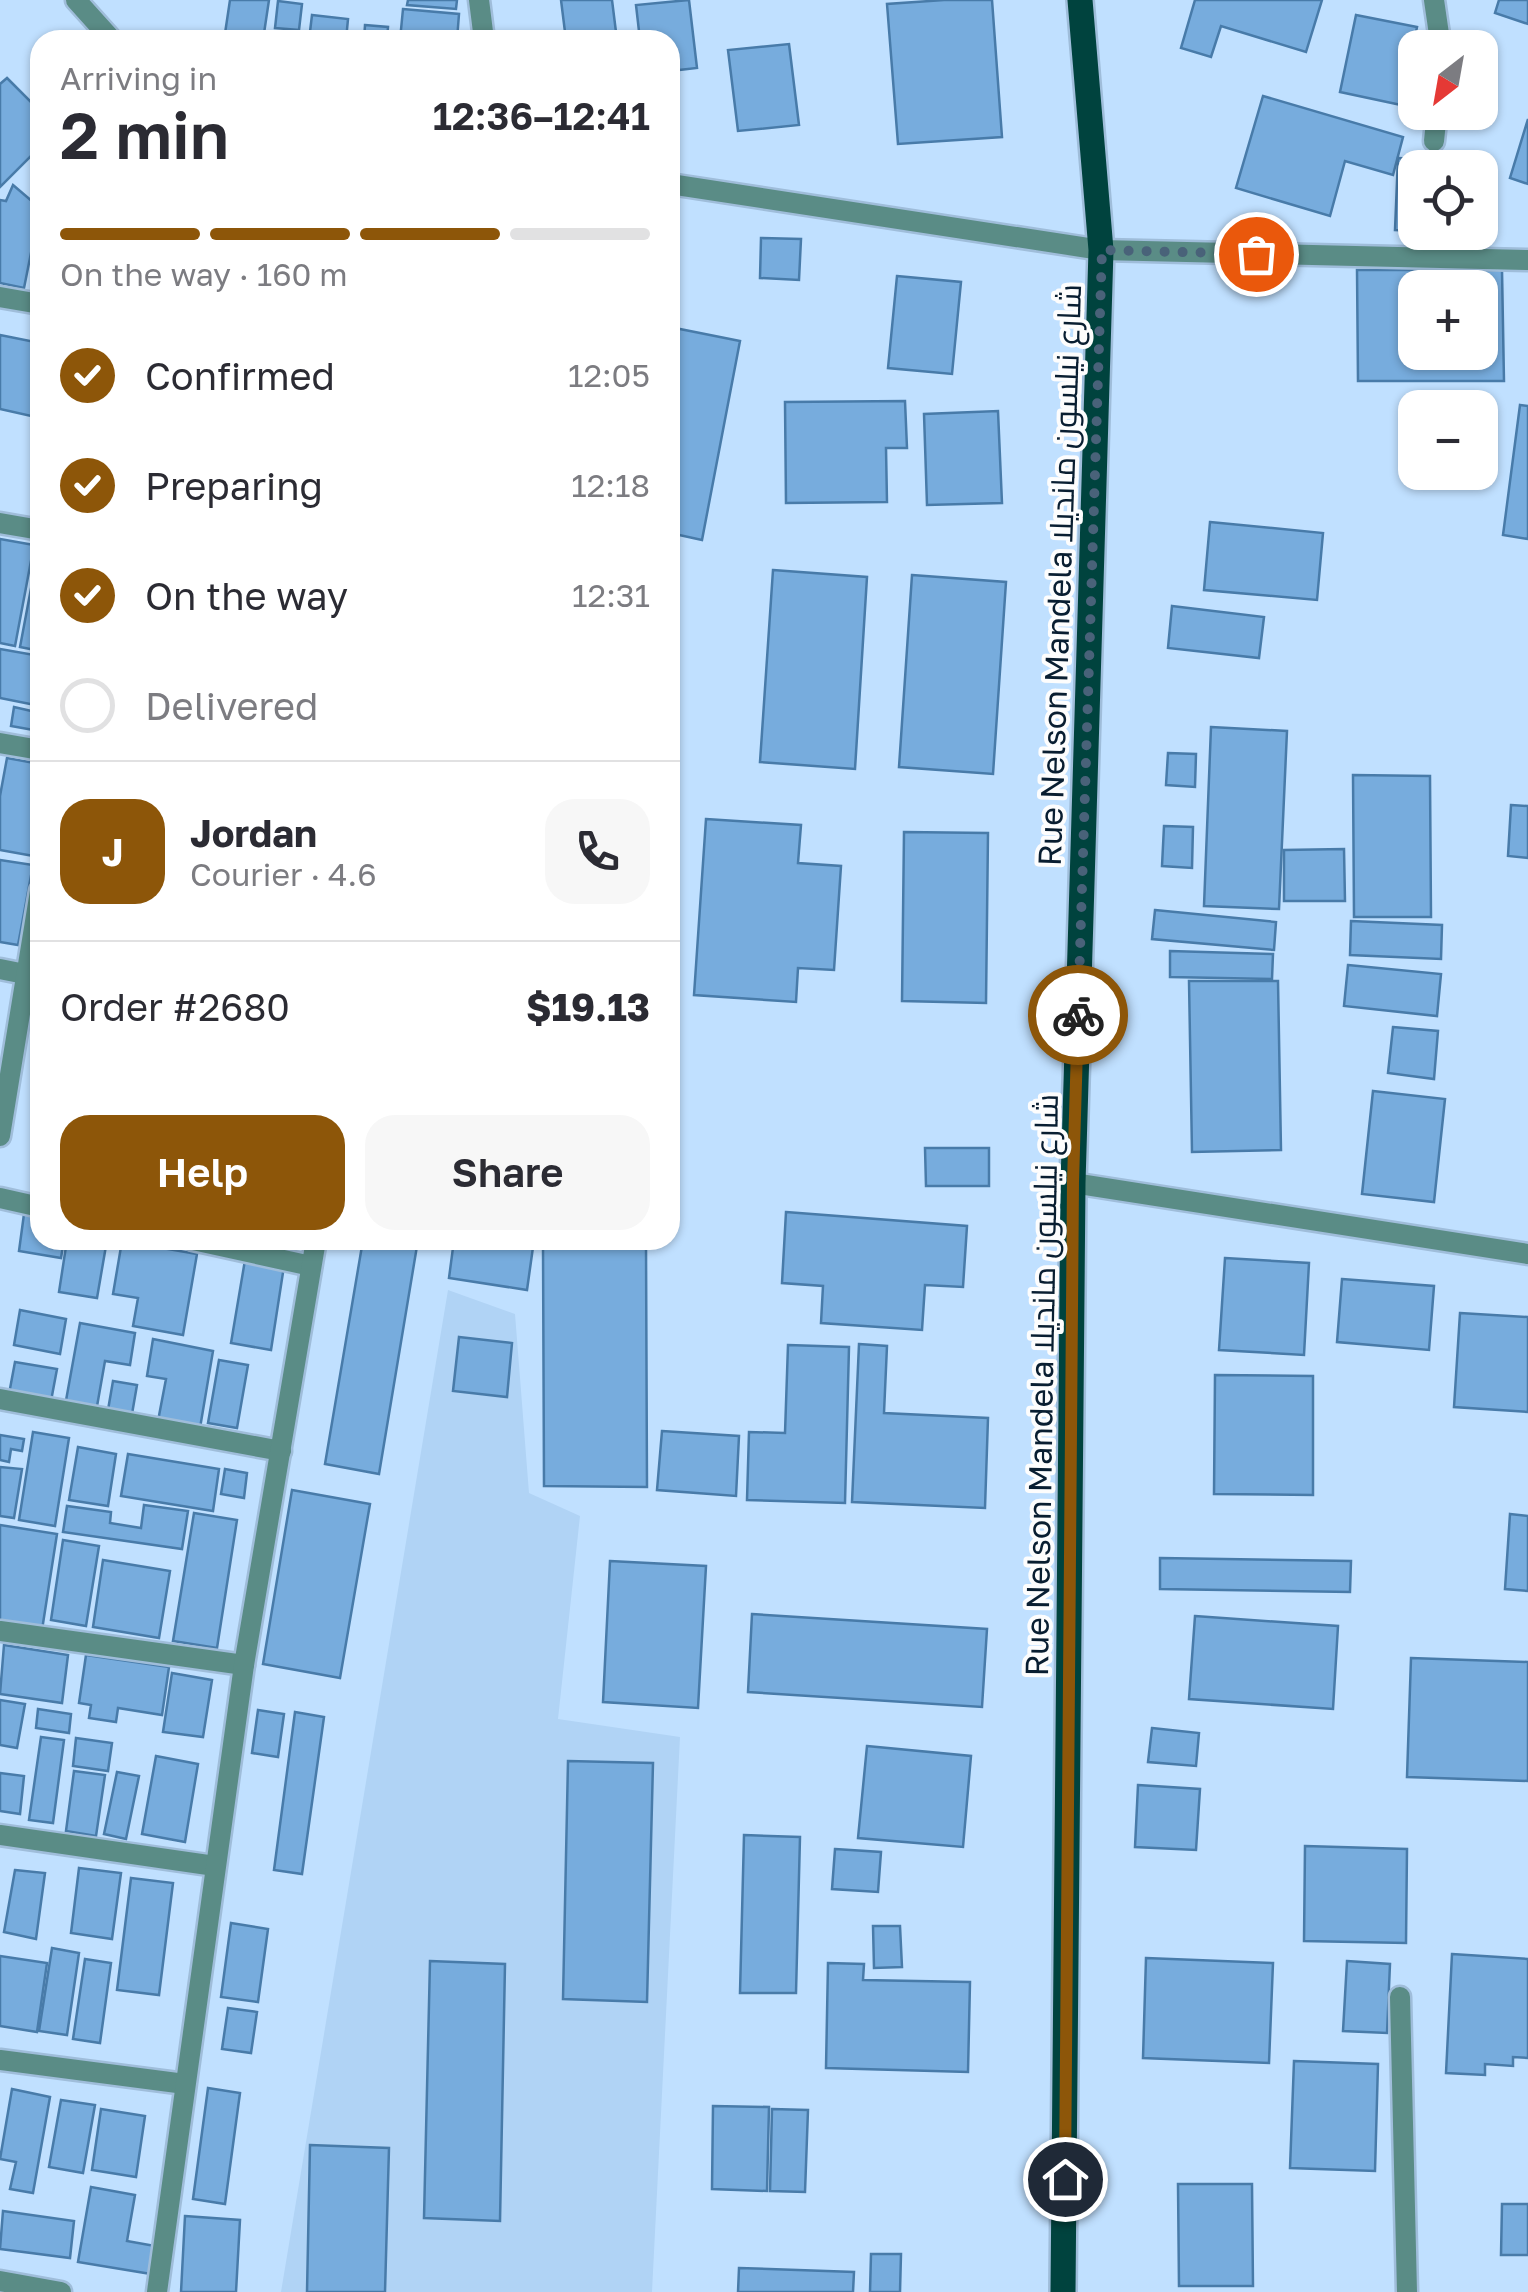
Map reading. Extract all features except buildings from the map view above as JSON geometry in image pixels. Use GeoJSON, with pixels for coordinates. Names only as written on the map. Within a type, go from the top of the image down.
{"type":"FeatureCollection","features":[{"type":"Feature","properties":{"kind":"main road","name":"Rue Nelson Mandela شارع نيلسون مانديلا"},"geometry":{"type":"LineString","coordinates":[[1064,2292],[1073,1182],[1102,250],[1080,0]]}},
{"type":"Feature","properties":{"kind":"street"},"geometry":{"type":"LineString","coordinates":[[76,0],[103,30]]}},
{"type":"Feature","properties":{"kind":"street"},"geometry":{"type":"LineString","coordinates":[[479,0],[483,30]]}},
{"type":"Feature","properties":{"kind":"street"},"geometry":{"type":"LineString","coordinates":[[1434,0],[1438,30]]}},
{"type":"Feature","properties":{"kind":"street"},"geometry":{"type":"LineString","coordinates":[[1434,141],[1435,130]]}},
{"type":"Feature","properties":{"kind":"street"},"geometry":{"type":"LineString","coordinates":[[680,186],[1102,250],[1528,260]]}},
{"type":"Feature","properties":{"kind":"street"},"geometry":{"type":"LineString","coordinates":[[0,297],[30,302]]}},
{"type":"Feature","properties":{"kind":"street"},"geometry":{"type":"LineString","coordinates":[[0,522],[30,528]]}},
{"type":"Feature","properties":{"kind":"street"},"geometry":{"type":"LineString","coordinates":[[0,742],[30,748]]}},
{"type":"Feature","properties":{"kind":"street"},"geometry":{"type":"LineString","coordinates":[[0,969],[30,976]]}},
{"type":"Feature","properties":{"kind":"street"},"geometry":{"type":"LineString","coordinates":[[0,1136],[30,986]]}},
{"type":"Feature","properties":{"kind":"street"},"geometry":{"type":"LineString","coordinates":[[1073,1182],[1528,1254]]}},
{"type":"Feature","properties":{"kind":"street"},"geometry":{"type":"LineString","coordinates":[[0,1198],[30,1204]]}},
{"type":"Feature","properties":{"kind":"street"},"geometry":{"type":"LineString","coordinates":[[238,1250],[311,1266]]}},
{"type":"Feature","properties":{"kind":"street"},"geometry":{"type":"LineString","coordinates":[[157,2292],[244,1665],[314,1250]]}},
{"type":"Feature","properties":{"kind":"street"},"geometry":{"type":"LineString","coordinates":[[0,1400],[281,1451]]}},
{"type":"Feature","properties":{"kind":"street"},"geometry":{"type":"LineString","coordinates":[[0,1631],[244,1665]]}},
{"type":"Feature","properties":{"kind":"street"},"geometry":{"type":"LineString","coordinates":[[0,1835],[215,1866]]}},
{"type":"Feature","properties":{"kind":"street"},"geometry":{"type":"LineString","coordinates":[[1400,1997],[1407,2292]]}},
{"type":"Feature","properties":{"kind":"street"},"geometry":{"type":"LineString","coordinates":[[0,2060],[184,2084]]}},
{"type":"Feature","properties":{"kind":"street"},"geometry":{"type":"LineString","coordinates":[[0,2281],[61,2292]]}},
{"type":"Feature","properties":{"kind":"shaded area"},"geometry":{"type":"Polygon","coordinates":[[[448,1290],[515,1314],[529,1493],[580,1516],[558,1719],[680,1737],[652,2292],[281,2292],[448,1290]]]}},
{"type":"Feature","properties":{"kind":"way so far"},"geometry":{"type":"LineString","coordinates":[[1078,1015],[1102,250],[1256,254]]}},
{"type":"Feature","properties":{"kind":"route"},"geometry":{"type":"LineString","coordinates":[[1065,2179],[1073,1182],[1078,1015]]}}]}
